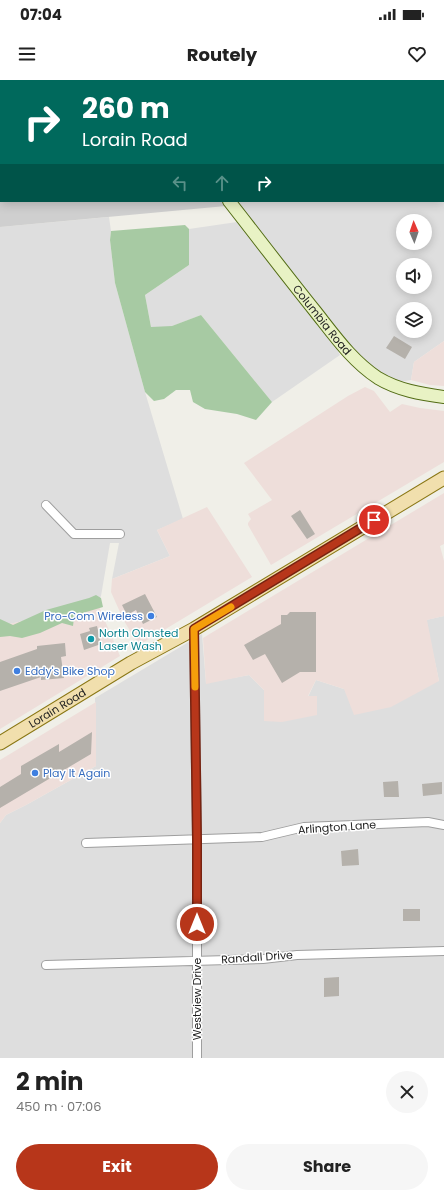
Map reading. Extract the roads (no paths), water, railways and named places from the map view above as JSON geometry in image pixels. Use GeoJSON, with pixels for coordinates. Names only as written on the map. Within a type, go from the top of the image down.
{"type":"FeatureCollection","features":[{"type":"Feature","properties":{"kind":"main road","name":"Columbia Road"},"geometry":{"type":"LineString","coordinates":[[230,202],[331,332],[364,368],[378,378],[395,387],[414,393],[444,397]]}},
{"type":"Feature","properties":{"kind":"main road","name":"Lorain Road"},"geometry":{"type":"LineString","coordinates":[[0,743],[131,663],[194,629],[444,478]]}},
{"type":"Feature","properties":{"kind":"street"},"geometry":{"type":"LineString","coordinates":[[46,505],[74,534],[120,534]]}},
{"type":"Feature","properties":{"kind":"street","name":"Westview Drive"},"geometry":{"type":"LineString","coordinates":[[194,629],[197,840],[197,1058]]}},
{"type":"Feature","properties":{"kind":"street","name":"Arlington Lane"},"geometry":{"type":"LineString","coordinates":[[86,843],[262,837],[304,827],[428,822],[444,825]]}},
{"type":"Feature","properties":{"kind":"street","name":"Randall Drive"},"geometry":{"type":"LineString","coordinates":[[46,965],[263,959],[296,955],[444,951]]}},
{"type":"Feature","properties":{"kind":"place","name":"Pro-Com Wireless"},"geometry":{"type":"Point","coordinates":[151,616]}},
{"type":"Feature","properties":{"kind":"place","name":"North Olmsted Laser Wash"},"geometry":{"type":"Point","coordinates":[91,639]}},
{"type":"Feature","properties":{"kind":"place","name":"Eddy's Bike Shop"},"geometry":{"type":"Point","coordinates":[17,671]}},
{"type":"Feature","properties":{"kind":"place","name":"Play It Again"},"geometry":{"type":"Point","coordinates":[35,773]}}]}
